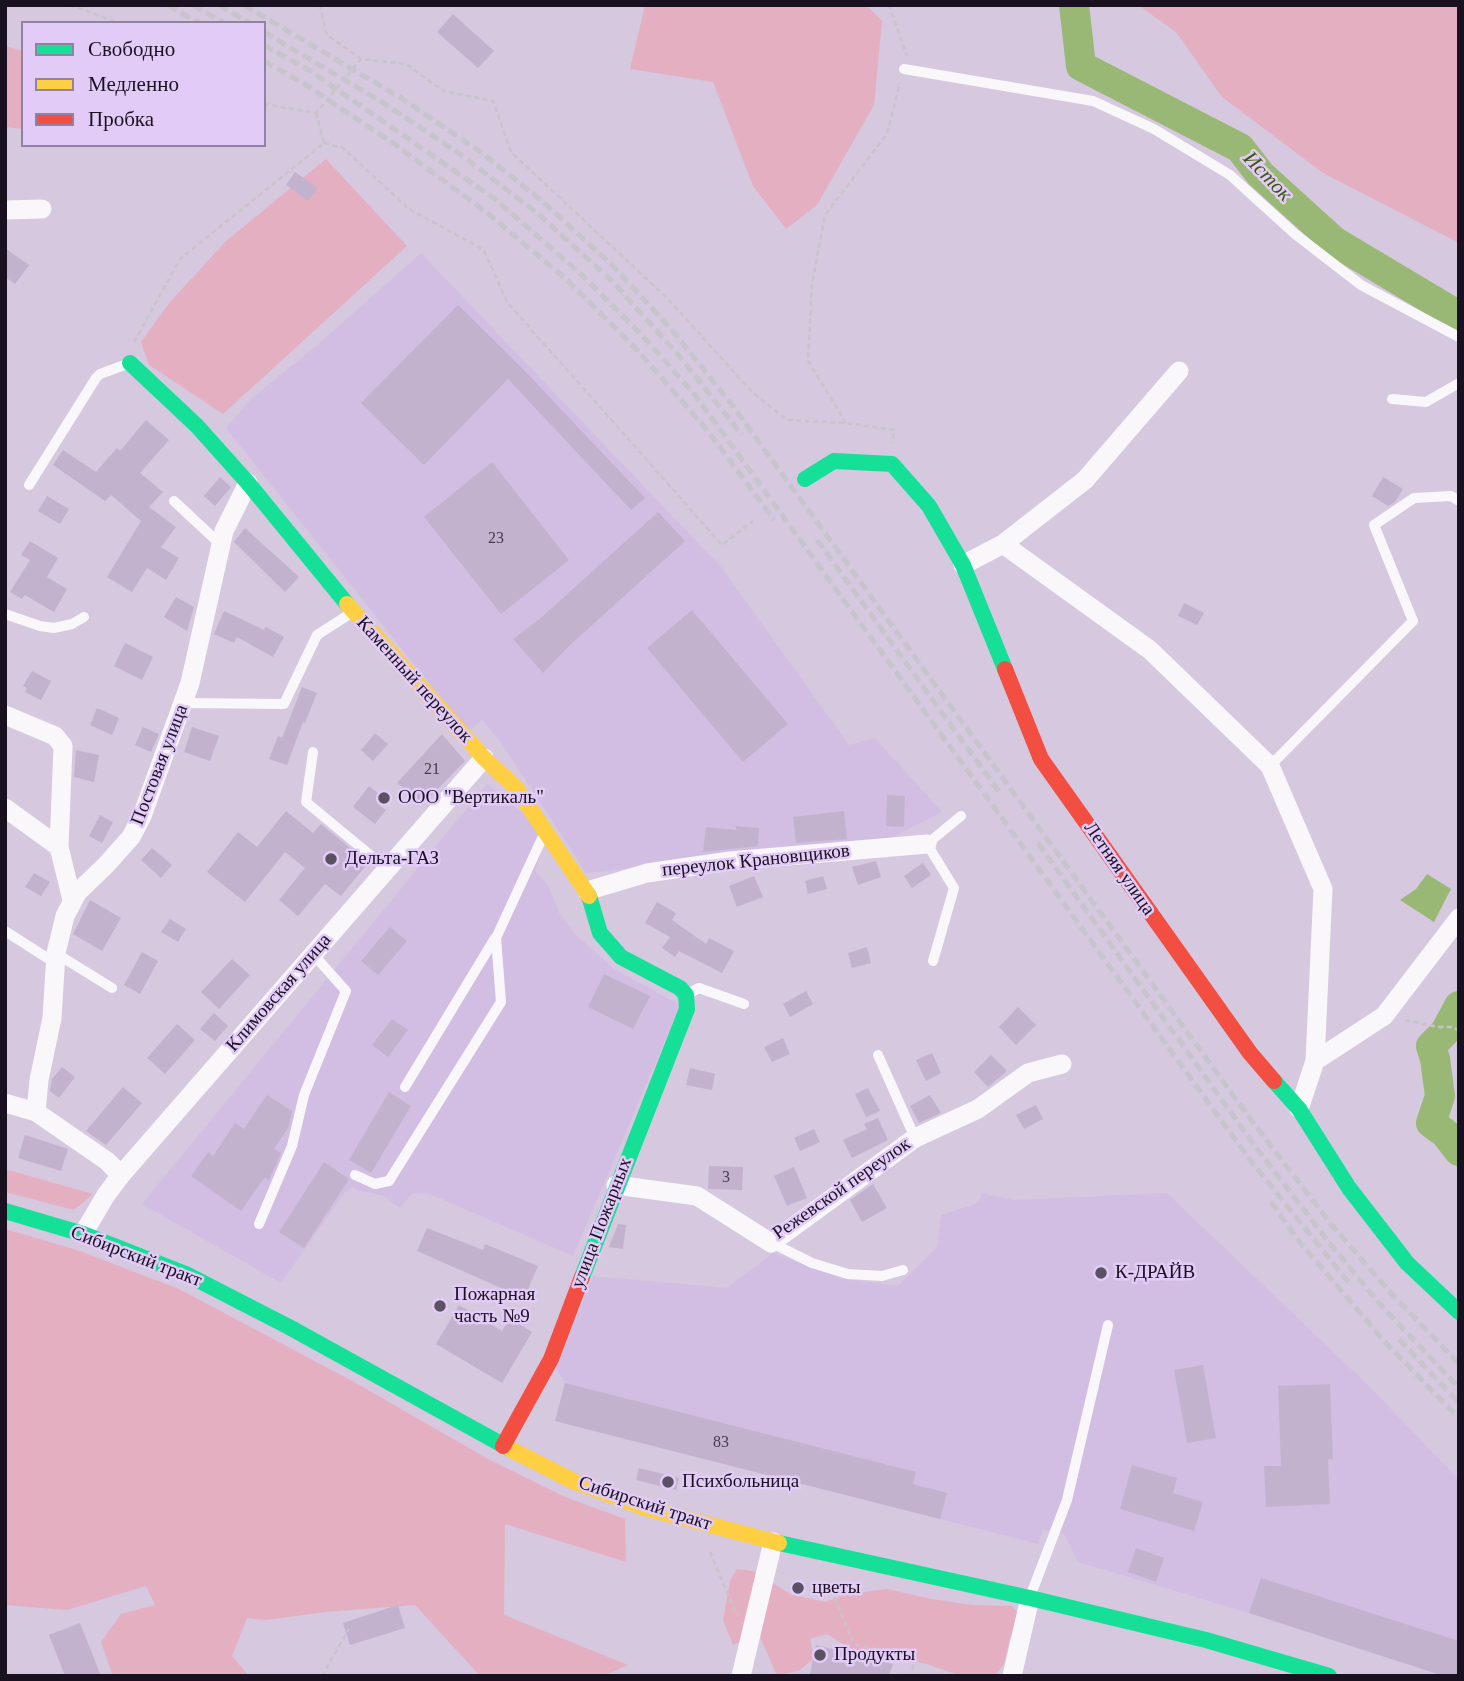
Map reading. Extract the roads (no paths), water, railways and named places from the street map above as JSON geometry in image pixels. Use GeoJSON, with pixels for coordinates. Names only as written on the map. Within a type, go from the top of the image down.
{"type":"FeatureCollection","features":[{"type":"Feature","properties":{"kind":"street"},"geometry":{"type":"LineString","coordinates":[[5,210],[42,209]]}},
{"type":"Feature","properties":{"kind":"street","name":"Каменный переулок"},"geometry":{"type":"LineString","coordinates":[[130,363],[197,426],[248,483],[353,612],[484,758],[516,788],[587,891],[600,933],[621,957],[680,988],[686,995]]}},
{"type":"Feature","properties":{"kind":"street"},"geometry":{"type":"LineString","coordinates":[[963,565],[1003,544],[1085,480],[1179,371]]}},
{"type":"Feature","properties":{"kind":"street","name":"Летняя улица"},"geometry":{"type":"LineString","coordinates":[[805,479],[834,461],[892,464],[929,506],[963,565],[1041,759],[1250,1053],[1299,1109],[1349,1188],[1407,1263],[1459,1312]]}},
{"type":"Feature","properties":{"kind":"street","name":"Постовая улица"},"geometry":{"type":"LineString","coordinates":[[36,1112],[39,1080],[50,1035],[56,958],[65,916],[72,900],[106,865],[136,828],[184,703],[202,638],[220,544],[229,518],[248,483]]}},
{"type":"Feature","properties":{"kind":"street"},"geometry":{"type":"LineString","coordinates":[[1003,544],[1150,650],[1270,766],[1323,889],[1315,1061],[1299,1109]]}},
{"type":"Feature","properties":{"kind":"street"},"geometry":{"type":"LineString","coordinates":[[5,715],[55,736],[63,746],[59,848],[72,900]]}},
{"type":"Feature","properties":{"kind":"street","name":"Климовская улица"},"geometry":{"type":"LineString","coordinates":[[83,1234],[121,1175],[484,758]]}},
{"type":"Feature","properties":{"kind":"street"},"geometry":{"type":"LineString","coordinates":[[5,808],[59,848]]}},
{"type":"Feature","properties":{"kind":"street","name":"переулок Крановщиков"},"geometry":{"type":"LineString","coordinates":[[587,891],[647,873],[730,861],[928,844]]}},
{"type":"Feature","properties":{"kind":"street"},"geometry":{"type":"LineString","coordinates":[[1315,1061],[1384,1016],[1459,918]]}},
{"type":"Feature","properties":{"kind":"street","name":"улица Пожарных"},"geometry":{"type":"LineString","coordinates":[[503,1446],[551,1359],[616,1185],[687,1009],[686,995]]}},
{"type":"Feature","properties":{"kind":"street","name":"Режевской переулок"},"geometry":{"type":"LineString","coordinates":[[616,1185],[697,1196],[771,1243],[915,1138],[978,1109],[1028,1073],[1062,1064]]}},
{"type":"Feature","properties":{"kind":"street"},"geometry":{"type":"LineString","coordinates":[[5,1103],[36,1112],[107,1161],[121,1175]]}},
{"type":"Feature","properties":{"kind":"street","name":"Сибирский тракт"},"geometry":{"type":"LineString","coordinates":[[5,1211],[83,1234],[188,1275],[289,1327],[503,1446],[575,1482],[645,1508],[773,1542],[1030,1598],[1206,1640],[1329,1676]]}},
{"type":"Feature","properties":{"kind":"street"},"geometry":{"type":"LineString","coordinates":[[741,1676],[773,1542]]}},
{"type":"Feature","properties":{"kind":"street"},"geometry":{"type":"LineString","coordinates":[[1012,1676],[1030,1598]]}},
{"type":"Feature","properties":{"kind":"lane"},"geometry":{"type":"LineString","coordinates":[[904,69],[1093,101],[1154,129],[1230,175],[1295,234],[1362,285],[1459,337]]}},
{"type":"Feature","properties":{"kind":"lane"},"geometry":{"type":"LineString","coordinates":[[29,485],[96,378],[130,363]]}},
{"type":"Feature","properties":{"kind":"lane"},"geometry":{"type":"LineString","coordinates":[[1392,399],[1426,402],[1459,383]]}},
{"type":"Feature","properties":{"kind":"lane"},"geometry":{"type":"LineString","coordinates":[[1270,766],[1413,621],[1374,525],[1414,498],[1451,496],[1459,501]]}},
{"type":"Feature","properties":{"kind":"lane"},"geometry":{"type":"LineString","coordinates":[[174,501],[220,544]]}},
{"type":"Feature","properties":{"kind":"lane"},"geometry":{"type":"LineString","coordinates":[[184,703],[284,704],[317,635],[353,612]]}},
{"type":"Feature","properties":{"kind":"lane"},"geometry":{"type":"LineString","coordinates":[[5,614],[54,628],[72,624],[83,617]]}},
{"type":"Feature","properties":{"kind":"lane"},"geometry":{"type":"LineString","coordinates":[[313,752],[306,802],[387,869]]}},
{"type":"Feature","properties":{"kind":"lane"},"geometry":{"type":"LineString","coordinates":[[933,961],[954,888],[928,844],[961,816]]}},
{"type":"Feature","properties":{"kind":"lane"},"geometry":{"type":"LineString","coordinates":[[404,1087],[496,938],[545,831]]}},
{"type":"Feature","properties":{"kind":"lane"},"geometry":{"type":"LineString","coordinates":[[5,931],[112,988]]}},
{"type":"Feature","properties":{"kind":"lane"},"geometry":{"type":"LineString","coordinates":[[355,1175],[375,1184],[389,1181],[500,1002],[496,938]]}},
{"type":"Feature","properties":{"kind":"lane"},"geometry":{"type":"LineString","coordinates":[[259,1224],[292,1146],[304,1095],[346,990],[313,954]]}},
{"type":"Feature","properties":{"kind":"lane"},"geometry":{"type":"LineString","coordinates":[[686,995],[699,988],[744,1004]]}},
{"type":"Feature","properties":{"kind":"lane"},"geometry":{"type":"LineString","coordinates":[[877,1055],[915,1138]]}},
{"type":"Feature","properties":{"kind":"lane"},"geometry":{"type":"LineString","coordinates":[[771,1243],[812,1263],[848,1274],[882,1276],[903,1270]]}},
{"type":"Feature","properties":{"kind":"lane"},"geometry":{"type":"LineString","coordinates":[[1030,1598],[1067,1500],[1108,1325]]}},
{"type":"Feature","properties":{"kind":"waterway","name":"Исток"},"geometry":{"type":"LineString","coordinates":[[1074,5],[1081,66],[1240,148],[1260,174],[1335,242],[1459,316]]}},
{"type":"Feature","properties":{"kind":"waterway","name":"Исток"},"geometry":{"type":"LineString","coordinates":[[1459,1006],[1445,1032],[1431,1046],[1440,1096],[1431,1123],[1445,1133],[1459,1151]]}},
{"type":"Feature","properties":{"kind":"railway"},"geometry":{"type":"LineString","coordinates":[[168,5],[196,21]]}},
{"type":"Feature","properties":{"kind":"railway"},"geometry":{"type":"LineString","coordinates":[[193,5],[221,21]]}},
{"type":"Feature","properties":{"kind":"railway"},"geometry":{"type":"LineString","coordinates":[[219,5],[247,21]]}},
{"type":"Feature","properties":{"kind":"railway"},"geometry":{"type":"LineString","coordinates":[[244,5],[401,98],[482,153],[542,201],[613,266],[672,330],[732,405],[1251,1120],[1331,1224],[1389,1291],[1459,1364]]}},
{"type":"Feature","properties":{"kind":"railway"},"geometry":{"type":"LineString","coordinates":[[266,33],[382,102],[460,154],[537,213],[612,281],[681,358],[742,435]]}},
{"type":"Feature","properties":{"kind":"railway"},"geometry":{"type":"LineString","coordinates":[[266,46],[309,70],[495,199],[583,276],[641,334],[695,395],[1250,1160],[1350,1284]]}},
{"type":"Feature","properties":{"kind":"railway"},"geometry":{"type":"LineString","coordinates":[[266,62],[303,83],[393,143],[486,212],[566,279],[638,351],[708,431],[774,520]]}},
{"type":"Feature","properties":{"kind":"railway"},"geometry":{"type":"LineString","coordinates":[[817,540],[1000,793]]}},
{"type":"Feature","properties":{"kind":"railway"},"geometry":{"type":"LineString","coordinates":[[1038,843],[1257,1149],[1328,1241],[1378,1302],[1459,1388]]}},
{"type":"Feature","properties":{"kind":"railway"},"geometry":{"type":"LineString","coordinates":[[1271,1202],[1298,1240],[1384,1341],[1459,1418]]}},
{"type":"Feature","properties":{"kind":"railway"},"geometry":{"type":"LineString","coordinates":[[1399,1339],[1459,1403]]}},
{"type":"Feature","properties":{"kind":"place","name":"ООО \"Вертикаль\""},"geometry":{"type":"Point","coordinates":[384,798]}},
{"type":"Feature","properties":{"kind":"place","name":"Дельта-ГАЗ"},"geometry":{"type":"Point","coordinates":[331,859]}},
{"type":"Feature","properties":{"kind":"place","name":"К-ДРАЙВ"},"geometry":{"type":"Point","coordinates":[1101,1273]}},
{"type":"Feature","properties":{"kind":"place","name":"Пожарная часть №9"},"geometry":{"type":"Point","coordinates":[440,1306]}},
{"type":"Feature","properties":{"kind":"place","name":"Психбольница"},"geometry":{"type":"Point","coordinates":[668,1482]}},
{"type":"Feature","properties":{"kind":"place","name":"цветы"},"geometry":{"type":"Point","coordinates":[798,1588]}},
{"type":"Feature","properties":{"kind":"place","name":"Продукты"},"geometry":{"type":"Point","coordinates":[820,1655]}}]}
